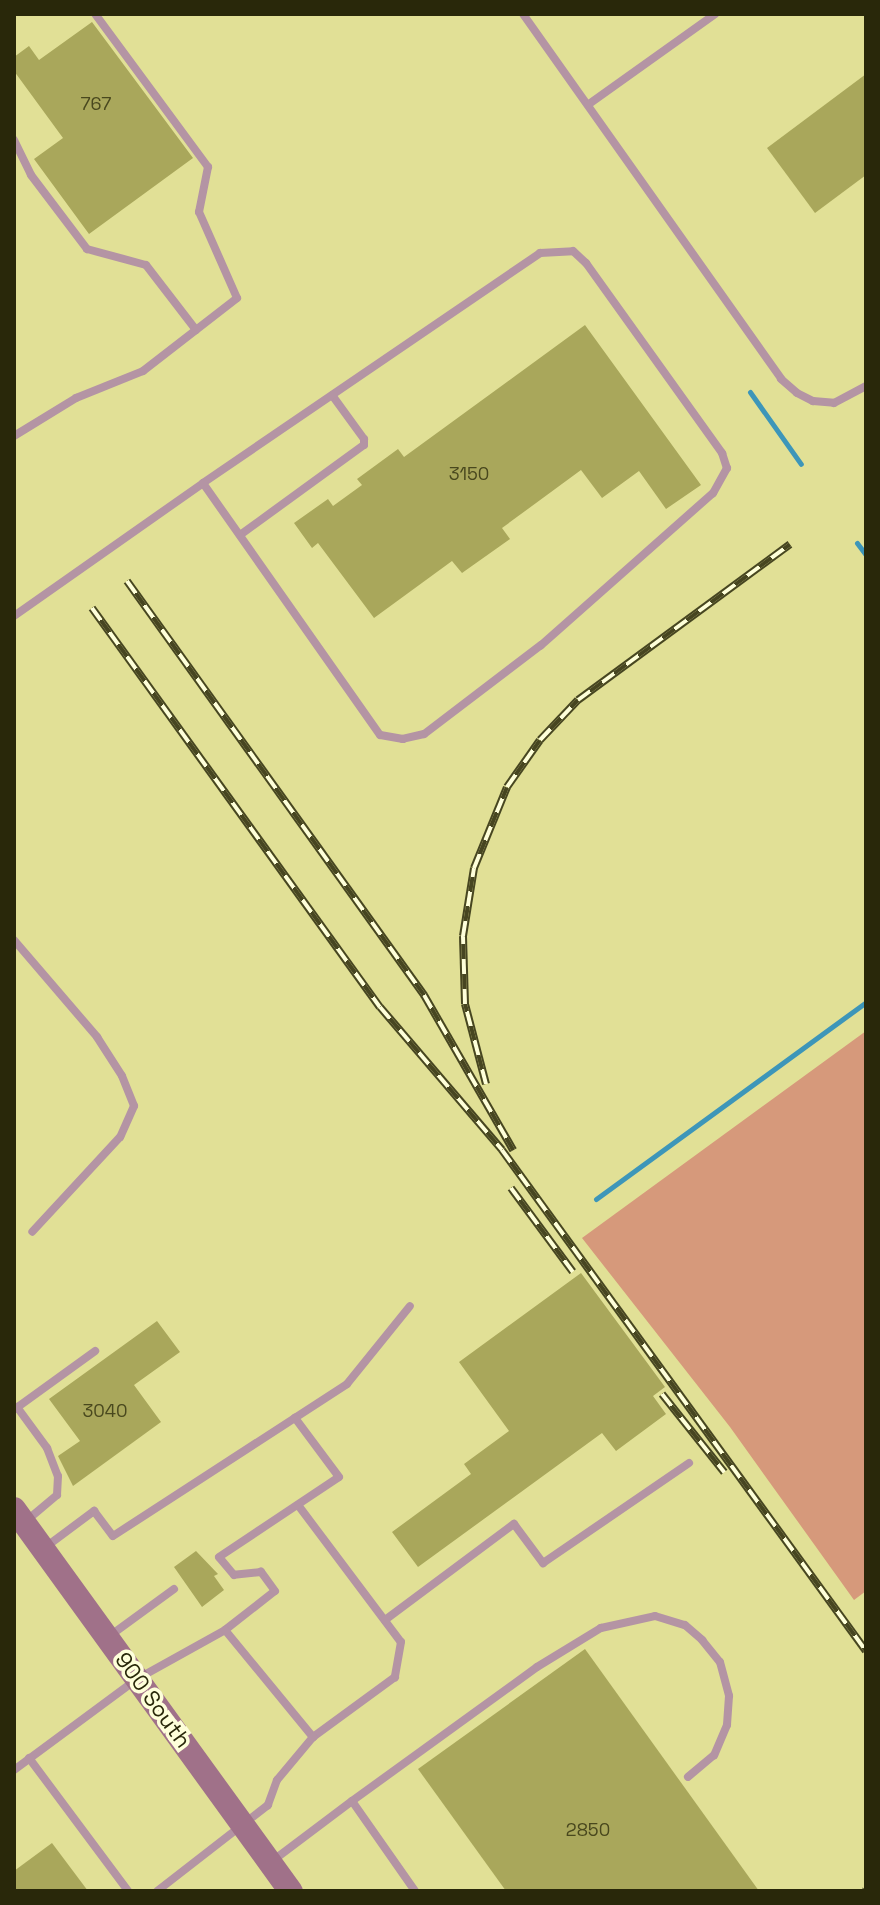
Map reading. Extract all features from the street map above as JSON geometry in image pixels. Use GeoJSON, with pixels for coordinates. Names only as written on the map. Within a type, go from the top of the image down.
{"type":"FeatureCollection","features":[{"type":"Feature","properties":{"kind":"street","name":"900 South"},"geometry":{"type":"LineString","coordinates":[[19,1516],[291,1891]]}},
{"type":"Feature","properties":{"kind":"lane"},"geometry":{"type":"LineString","coordinates":[[14,436],[76,398],[143,371],[237,298],[199,212],[208,167],[95,14]]}},
{"type":"Feature","properties":{"kind":"lane"},"geometry":{"type":"LineString","coordinates":[[523,14],[781,379],[797,393],[813,401],[834,403],[866,386]]}},
{"type":"Feature","properties":{"kind":"lane"},"geometry":{"type":"LineString","coordinates":[[589,104],[715,14]]}},
{"type":"Feature","properties":{"kind":"lane"},"geometry":{"type":"LineString","coordinates":[[14,140],[31,175],[87,249],[146,265],[196,330]]}},
{"type":"Feature","properties":{"kind":"lane"},"geometry":{"type":"LineString","coordinates":[[14,616],[203,483],[540,253],[573,251],[586,263],[722,453],[727,468],[713,493],[541,645],[424,734],[403,739],[380,735],[203,483]]}},
{"type":"Feature","properties":{"kind":"lane"},"geometry":{"type":"LineString","coordinates":[[240,535],[364,445],[364,439],[332,395]]}},
{"type":"Feature","properties":{"kind":"lane"},"geometry":{"type":"LineString","coordinates":[[14,940],[97,1037],[122,1076],[134,1106],[120,1137],[32,1232]]}},
{"type":"Feature","properties":{"kind":"lane"},"geometry":{"type":"LineString","coordinates":[[43,1549],[94,1511],[113,1536],[347,1384],[410,1306]]}},
{"type":"Feature","properties":{"kind":"lane"},"geometry":{"type":"LineString","coordinates":[[19,1516],[57,1495],[58,1476],[47,1448],[15,1408],[95,1351]]}},
{"type":"Feature","properties":{"kind":"lane"},"geometry":{"type":"LineString","coordinates":[[14,1770],[137,1679],[225,1630],[275,1591],[261,1572],[234,1575],[219,1557],[339,1477],[295,1418]]}},
{"type":"Feature","properties":{"kind":"lane"},"geometry":{"type":"LineString","coordinates":[[385,1620],[514,1524],[543,1563],[689,1463]]}},
{"type":"Feature","properties":{"kind":"lane"},"geometry":{"type":"LineString","coordinates":[[157,1891],[268,1805],[277,1780],[313,1737],[395,1677],[401,1642],[298,1505]]}},
{"type":"Feature","properties":{"kind":"lane"},"geometry":{"type":"LineString","coordinates":[[108,1638],[174,1589]]}},
{"type":"Feature","properties":{"kind":"lane"},"geometry":{"type":"LineString","coordinates":[[270,1862],[549,1659],[601,1628],[655,1616],[685,1625],[702,1640],[720,1662],[729,1696],[727,1725],[714,1755],[688,1777]]}},
{"type":"Feature","properties":{"kind":"lane"},"geometry":{"type":"LineString","coordinates":[[225,1630],[313,1737]]}},
{"type":"Feature","properties":{"kind":"lane"},"geometry":{"type":"LineString","coordinates":[[29,1758],[128,1891]]}},
{"type":"Feature","properties":{"kind":"lane"},"geometry":{"type":"LineString","coordinates":[[352,1801],[415,1891]]}},
{"type":"Feature","properties":{"kind":"shaded area"},"geometry":{"type":"Polygon","coordinates":[[[866,1031],[866,1591],[854,1600],[730,1427],[582,1238],[866,1031]]]}},
{"type":"Feature","properties":{"kind":"building"},"geometry":{"type":"Polygon","coordinates":[[[92,22],[193,158],[89,234],[34,159],[63,138],[14,71],[14,57],[29,46],[39,60],[92,22]]]}},
{"type":"Feature","properties":{"kind":"building"},"geometry":{"type":"Polygon","coordinates":[[[866,74],[866,175],[815,213],[767,148],[866,74]]]}},
{"type":"Feature","properties":{"kind":"building"},"geometry":{"type":"Polygon","coordinates":[[[585,325],[701,485],[666,509],[639,471],[602,498],[581,470],[502,528],[510,539],[462,573],[452,561],[374,618],[318,543],[312,548],[294,523],[328,499],[333,506],[362,485],[357,479],[398,449],[404,457],[585,325]]]}},
{"type":"Feature","properties":{"kind":"building"},"geometry":{"type":"Polygon","coordinates":[[[581,1273],[665,1387],[653,1396],[666,1414],[616,1451],[602,1433],[418,1567],[392,1532],[471,1474],[464,1464],[509,1431],[459,1362],[581,1273]]]}},
{"type":"Feature","properties":{"kind":"building"},"geometry":{"type":"Polygon","coordinates":[[[157,1321],[180,1352],[134,1385],[161,1422],[73,1486],[58,1456],[80,1441],[49,1399],[157,1321]]]}},
{"type":"Feature","properties":{"kind":"building"},"geometry":{"type":"Polygon","coordinates":[[[196,1551],[218,1574],[214,1576],[224,1590],[202,1607],[174,1567],[196,1551]]]}},
{"type":"Feature","properties":{"kind":"building"},"geometry":{"type":"Polygon","coordinates":[[[585,1649],[759,1891],[506,1891],[418,1769],[585,1649]]]}},
{"type":"Feature","properties":{"kind":"building"},"geometry":{"type":"Polygon","coordinates":[[[52,1843],[88,1891],[14,1891],[14,1871],[52,1843]]]}},
{"type":"Feature","properties":{"kind":"waterway"},"geometry":{"type":"LineString","coordinates":[[750,392],[801,464]]}},
{"type":"Feature","properties":{"kind":"waterway"},"geometry":{"type":"LineString","coordinates":[[857,543],[866,555]]}},
{"type":"Feature","properties":{"kind":"waterway"},"geometry":{"type":"LineString","coordinates":[[596,1199],[866,1002]]}},
{"type":"Feature","properties":{"kind":"railway"},"geometry":{"type":"LineString","coordinates":[[486,1084],[465,1004],[463,936],[474,868],[507,787],[540,740],[578,700],[790,544]]}},
{"type":"Feature","properties":{"kind":"railway"},"geometry":{"type":"LineString","coordinates":[[127,581],[424,995],[513,1150]]}},
{"type":"Feature","properties":{"kind":"railway"},"geometry":{"type":"LineString","coordinates":[[92,608],[380,1007],[502,1150],[866,1651]]}},
{"type":"Feature","properties":{"kind":"railway"},"geometry":{"type":"LineString","coordinates":[[511,1188],[573,1272]]}},
{"type":"Feature","properties":{"kind":"railway"},"geometry":{"type":"LineString","coordinates":[[662,1394],[724,1472]]}}]}
